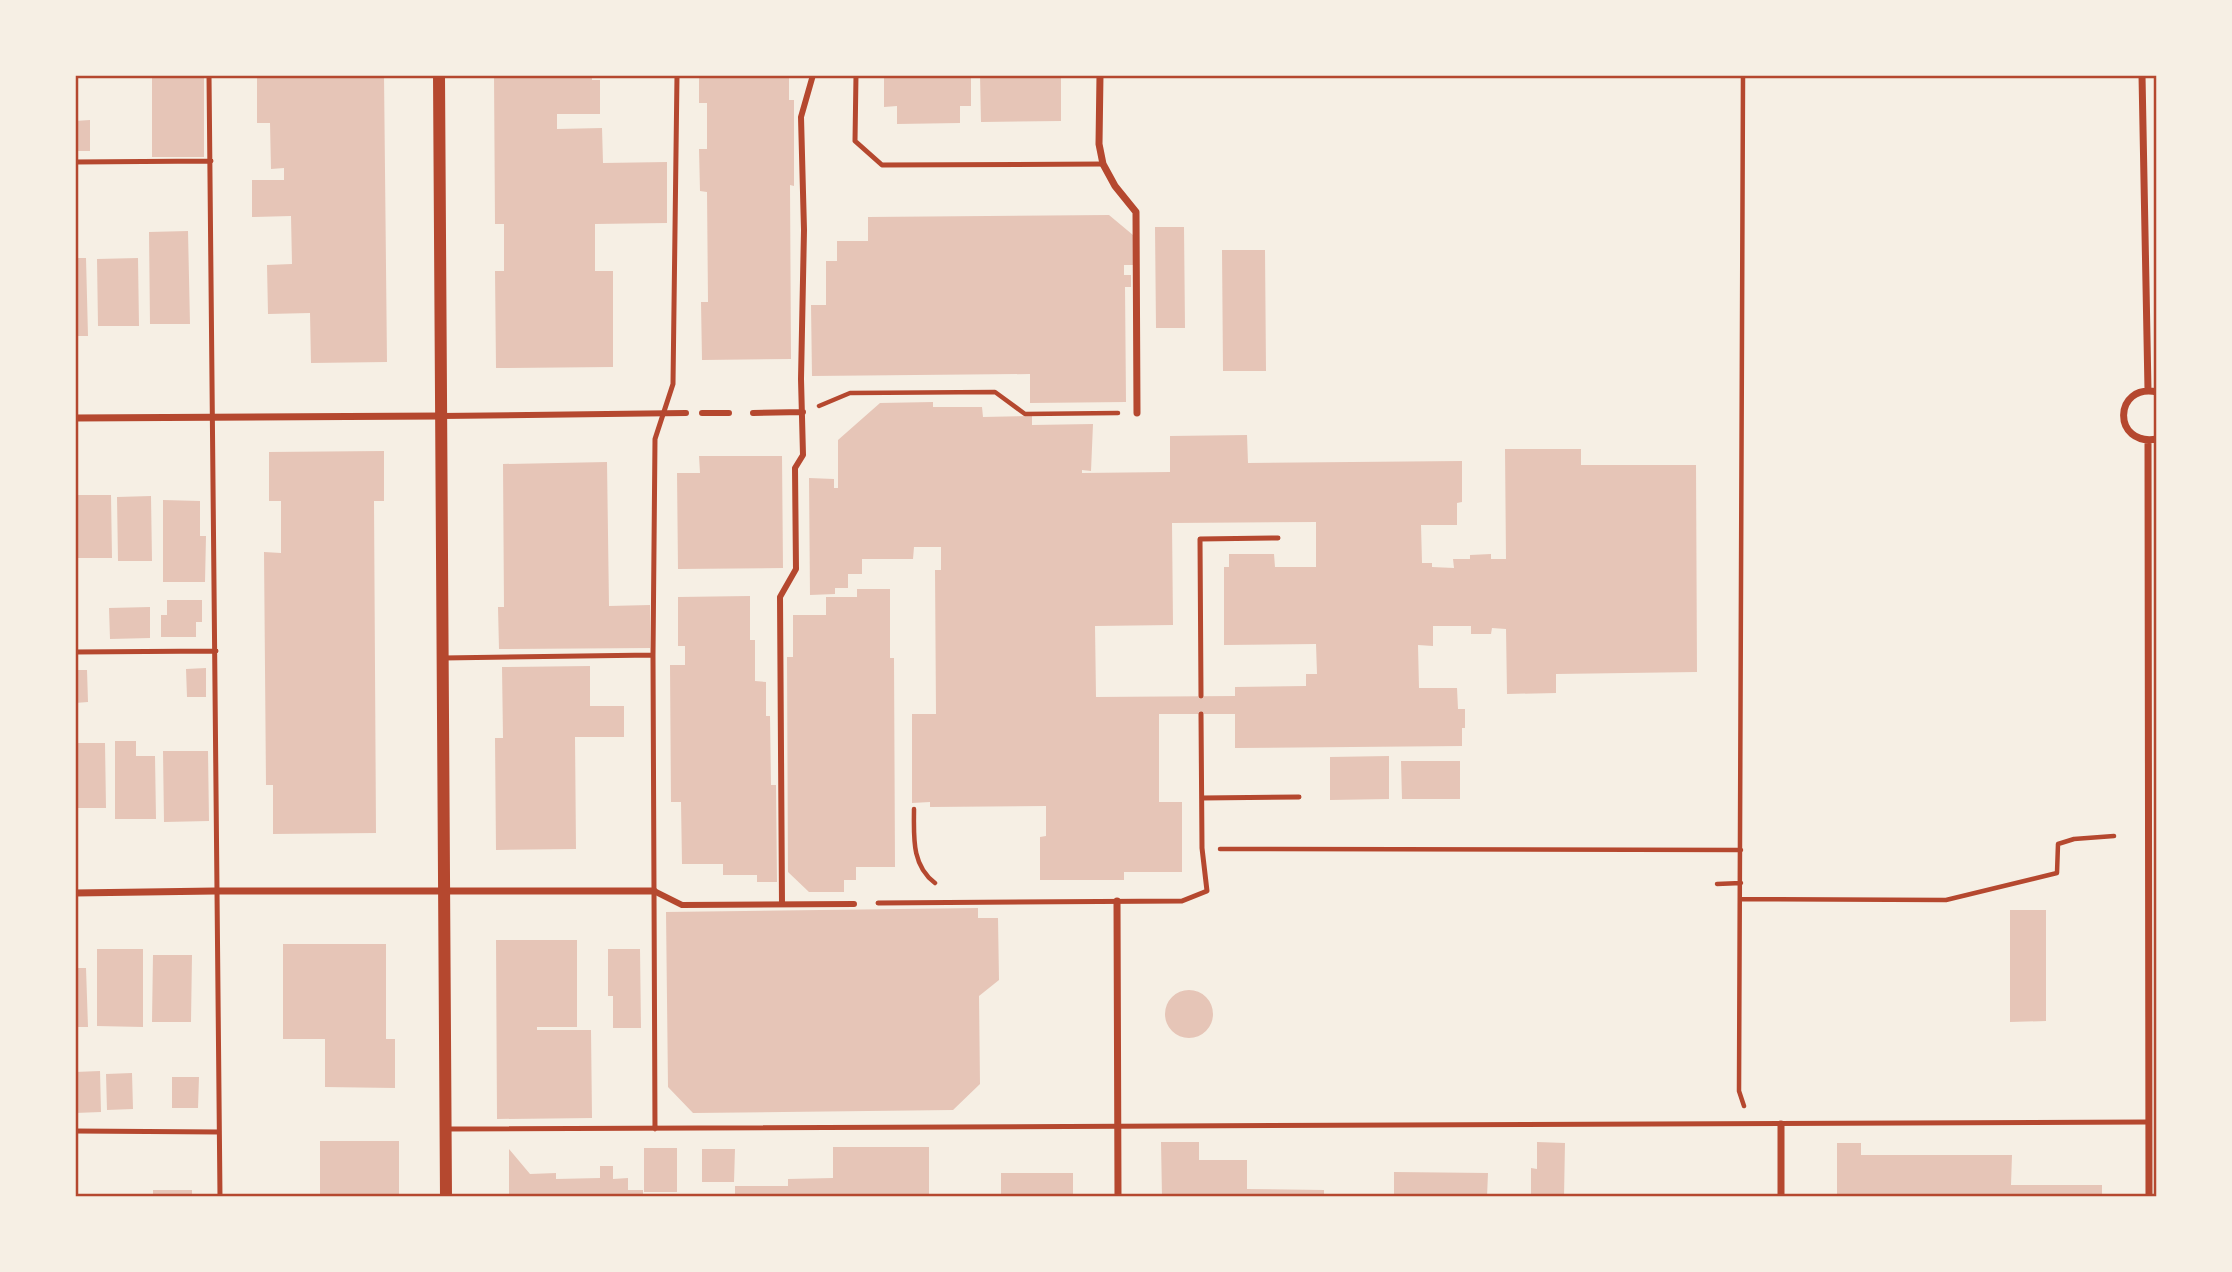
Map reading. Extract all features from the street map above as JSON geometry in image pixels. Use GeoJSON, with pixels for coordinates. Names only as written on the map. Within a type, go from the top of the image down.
{"type":"FeatureCollection","features":[{"type":"Feature","properties":{"kind":"street"},"geometry":{"type":"LineString","coordinates":[[439,75],[446,1197]]}},
{"type":"Feature","properties":{"kind":"street"},"geometry":{"type":"LineString","coordinates":[[782,904],[780,597],[796,569],[795,468],[803,455],[801,379],[804,230],[801,117],[813,75]]}},
{"type":"Feature","properties":{"kind":"street"},"geometry":{"type":"LineString","coordinates":[[1100,75],[1099,144],[1103,164],[1115,186],[1136,212],[1137,413]]}},
{"type":"Feature","properties":{"kind":"street"},"geometry":{"type":"LineString","coordinates":[[2143,75],[2148,390]]}},
{"type":"Feature","properties":{"kind":"street"},"geometry":{"type":"LineString","coordinates":[[2148,1197],[2152,895],[2152,440],[2138,438],[2130,433],[2123,415],[2130,398],[2138,392],[2157,392]]}},
{"type":"Feature","properties":{"kind":"street"},"geometry":{"type":"LineString","coordinates":[[753,413],[803,412]]}},
{"type":"Feature","properties":{"kind":"street"},"geometry":{"type":"LineString","coordinates":[[702,413],[729,413]]}},
{"type":"Feature","properties":{"kind":"street"},"geometry":{"type":"LineString","coordinates":[[75,418],[686,414]]}},
{"type":"Feature","properties":{"kind":"street"},"geometry":{"type":"LineString","coordinates":[[75,893],[654,891],[681,905],[854,904]]}},
{"type":"Feature","properties":{"kind":"street"},"geometry":{"type":"LineString","coordinates":[[1117,901],[1118,1197]]}},
{"type":"Feature","properties":{"kind":"street"},"geometry":{"type":"LineString","coordinates":[[1781,1124],[1781,1197]]}},
{"type":"Feature","properties":{"kind":"lane"},"geometry":{"type":"LineString","coordinates":[[209,75],[220,1197]]}},
{"type":"Feature","properties":{"kind":"lane"},"geometry":{"type":"LineString","coordinates":[[655,1129],[655,439],[673,384],[677,75]]}},
{"type":"Feature","properties":{"kind":"lane"},"geometry":{"type":"LineString","coordinates":[[856,75],[855,141],[882,165],[1103,164]]}},
{"type":"Feature","properties":{"kind":"lane"},"geometry":{"type":"LineString","coordinates":[[75,162],[211,161]]}},
{"type":"Feature","properties":{"kind":"lane"},"geometry":{"type":"LineString","coordinates":[[1201,696],[1200,539],[1278,538]]}},
{"type":"Feature","properties":{"kind":"lane"},"geometry":{"type":"LineString","coordinates":[[75,652],[216,651]]}},
{"type":"Feature","properties":{"kind":"lane"},"geometry":{"type":"LineString","coordinates":[[442,658],[653,654]]}},
{"type":"Feature","properties":{"kind":"lane"},"geometry":{"type":"LineString","coordinates":[[878,903],[1182,901],[1207,891],[1202,848],[1201,714]]}},
{"type":"Feature","properties":{"kind":"lane"},"geometry":{"type":"LineString","coordinates":[[1202,798],[1299,797]]}},
{"type":"Feature","properties":{"kind":"lane"},"geometry":{"type":"LineString","coordinates":[[445,1129],[2149,1122]]}},
{"type":"Feature","properties":{"kind":"lane"},"geometry":{"type":"LineString","coordinates":[[75,1131],[219,1132]]}},
{"type":"Feature","properties":{"kind":"path"},"geometry":{"type":"LineString","coordinates":[[1742,75],[1739,1091],[1750,1124]]}},
{"type":"Feature","properties":{"kind":"path"},"geometry":{"type":"LineString","coordinates":[[803,412],[850,393],[995,392],[1025,414],[1137,413]]}},
{"type":"Feature","properties":{"kind":"path"},"geometry":{"type":"LineString","coordinates":[[914,809],[915,850],[920,867],[942,888]]}},
{"type":"Feature","properties":{"kind":"path"},"geometry":{"type":"LineString","coordinates":[[1740,899],[1946,900],[2057,873],[2058,844],[2074,839],[2114,836]]}},
{"type":"Feature","properties":{"kind":"path"},"geometry":{"type":"LineString","coordinates":[[1202,848],[1741,850]]}},
{"type":"Feature","properties":{"kind":"path"},"geometry":{"type":"LineString","coordinates":[[1717,884],[1741,883]]}},
{"type":"Feature","properties":{"kind":"building"},"geometry":{"type":"Polygon","coordinates":[[[152,75],[204,75],[204,157],[152,157],[152,75]]]}},
{"type":"Feature","properties":{"kind":"building"},"geometry":{"type":"Polygon","coordinates":[[[257,75],[384,75],[387,362],[311,363],[310,313],[268,314],[267,265],[292,264],[291,216],[252,217],[252,180],[284,180],[284,168],[271,169],[270,123],[257,123],[257,75]]]}},
{"type":"Feature","properties":{"kind":"building"},"geometry":{"type":"Polygon","coordinates":[[[494,75],[592,75],[592,80],[600,80],[600,114],[557,114],[557,129],[602,128],[603,163],[667,162],[667,223],[595,224],[595,271],[613,271],[613,367],[496,368],[495,271],[504,271],[504,224],[495,224],[494,75]]]}},
{"type":"Feature","properties":{"kind":"building"},"geometry":{"type":"Polygon","coordinates":[[[699,75],[789,75],[789,100],[794,100],[794,186],[790,185],[791,359],[702,360],[701,302],[708,302],[707,192],[700,191],[699,149],[707,149],[707,103],[699,103],[699,75]]]}},
{"type":"Feature","properties":{"kind":"building"},"geometry":{"type":"Polygon","coordinates":[[[884,75],[971,75],[971,106],[960,106],[960,123],[897,124],[897,106],[884,107],[884,75]]]}},
{"type":"Feature","properties":{"kind":"building"},"geometry":{"type":"Polygon","coordinates":[[[980,75],[1061,75],[1061,121],[981,122],[980,75]]]}},
{"type":"Feature","properties":{"kind":"building"},"geometry":{"type":"Polygon","coordinates":[[[90,120],[90,151],[75,151],[75,121],[90,120]]]}},
{"type":"Feature","properties":{"kind":"building"},"geometry":{"type":"Polygon","coordinates":[[[1109,215],[1133,235],[1133,265],[1124,265],[1124,275],[1131,275],[1131,287],[1125,287],[1126,402],[1030,403],[1030,374],[812,376],[811,305],[826,305],[826,261],[837,261],[837,241],[868,241],[868,217],[1109,215]]]}},
{"type":"Feature","properties":{"kind":"building"},"geometry":{"type":"Polygon","coordinates":[[[1155,227],[1184,227],[1185,328],[1156,328],[1155,227]]]}},
{"type":"Feature","properties":{"kind":"building"},"geometry":{"type":"Polygon","coordinates":[[[188,231],[190,324],[150,324],[149,232],[188,231]]]}},
{"type":"Feature","properties":{"kind":"building"},"geometry":{"type":"Polygon","coordinates":[[[1222,250],[1265,250],[1266,371],[1223,371],[1222,250]]]}},
{"type":"Feature","properties":{"kind":"building"},"geometry":{"type":"Polygon","coordinates":[[[75,258],[86,258],[88,336],[75,336],[75,258]]]}},
{"type":"Feature","properties":{"kind":"building"},"geometry":{"type":"Polygon","coordinates":[[[138,258],[139,326],[98,326],[97,259],[138,258]]]}},
{"type":"Feature","properties":{"kind":"building"},"geometry":{"type":"Polygon","coordinates":[[[933,402],[933,407],[982,407],[983,417],[1032,416],[1032,425],[1093,424],[1091,471],[1082,470],[1082,473],[1170,472],[1170,436],[1247,435],[1248,463],[1462,461],[1462,502],[1457,503],[1457,525],[1421,525],[1422,563],[1432,563],[1432,567],[1454,568],[1453,559],[1470,559],[1470,555],[1491,554],[1491,559],[1506,559],[1505,449],[1581,449],[1581,465],[1696,465],[1697,672],[1556,674],[1556,693],[1507,694],[1506,629],[1492,628],[1491,634],[1471,634],[1471,626],[1433,626],[1433,646],[1418,645],[1419,688],[1457,688],[1458,709],[1465,709],[1462,746],[1235,748],[1235,714],[1159,714],[1159,802],[1182,802],[1182,872],[1124,872],[1124,880],[1040,880],[1040,837],[1046,836],[1046,806],[930,807],[930,802],[912,803],[912,714],[936,714],[935,570],[941,570],[941,547],[914,547],[913,559],[862,559],[862,574],[848,574],[848,588],[835,588],[835,594],[810,595],[809,478],[834,479],[834,488],[838,488],[838,440],[880,403],[933,402]],[[1316,522],[1172,523],[1173,625],[1095,626],[1096,697],[1235,696],[1235,687],[1306,686],[1306,674],[1317,674],[1316,644],[1224,645],[1224,567],[1229,567],[1229,554],[1274,554],[1275,567],[1316,567],[1316,522]]]}},
{"type":"Feature","properties":{"kind":"building"},"geometry":{"type":"Polygon","coordinates":[[[384,451],[384,501],[374,501],[376,833],[273,834],[273,785],[266,785],[264,552],[281,553],[281,501],[269,501],[269,452],[384,451]]]}},
{"type":"Feature","properties":{"kind":"building"},"geometry":{"type":"Polygon","coordinates":[[[699,456],[782,456],[783,568],[678,569],[677,473],[700,473],[699,456]]]}},
{"type":"Feature","properties":{"kind":"building"},"geometry":{"type":"Polygon","coordinates":[[[607,462],[609,606],[650,605],[650,648],[499,649],[498,607],[504,607],[503,464],[607,462]]]}},
{"type":"Feature","properties":{"kind":"building"},"geometry":{"type":"Polygon","coordinates":[[[75,495],[111,495],[112,558],[75,558],[75,495]]]}},
{"type":"Feature","properties":{"kind":"building"},"geometry":{"type":"Polygon","coordinates":[[[151,496],[152,561],[118,561],[117,497],[151,496]]]}},
{"type":"Feature","properties":{"kind":"building"},"geometry":{"type":"Polygon","coordinates":[[[163,500],[200,501],[200,536],[206,536],[205,582],[163,582],[163,500]]]}},
{"type":"Feature","properties":{"kind":"building"},"geometry":{"type":"Polygon","coordinates":[[[857,589],[890,589],[890,658],[894,658],[895,867],[856,867],[856,880],[844,880],[844,892],[809,892],[788,872],[787,657],[793,657],[793,615],[826,615],[826,597],[857,597],[857,589]]]}},
{"type":"Feature","properties":{"kind":"building"},"geometry":{"type":"Polygon","coordinates":[[[750,596],[750,640],[755,640],[755,681],[766,682],[766,716],[770,716],[771,785],[776,785],[777,882],[757,882],[757,875],[723,875],[723,864],[682,864],[681,802],[671,802],[670,665],[685,665],[685,646],[678,646],[678,597],[750,596]]]}},
{"type":"Feature","properties":{"kind":"building"},"geometry":{"type":"Polygon","coordinates":[[[167,600],[202,600],[202,622],[196,622],[196,637],[161,637],[161,615],[167,615],[167,600]]]}},
{"type":"Feature","properties":{"kind":"building"},"geometry":{"type":"Polygon","coordinates":[[[150,607],[150,638],[110,639],[109,608],[150,607]]]}},
{"type":"Feature","properties":{"kind":"building"},"geometry":{"type":"Polygon","coordinates":[[[590,666],[590,706],[624,706],[624,737],[575,737],[576,849],[496,850],[495,738],[503,738],[502,667],[590,666]]]}},
{"type":"Feature","properties":{"kind":"building"},"geometry":{"type":"Polygon","coordinates":[[[206,668],[206,697],[187,697],[186,669],[206,668]]]}},
{"type":"Feature","properties":{"kind":"building"},"geometry":{"type":"Polygon","coordinates":[[[75,670],[87,670],[88,702],[75,703],[75,670]]]}},
{"type":"Feature","properties":{"kind":"building"},"geometry":{"type":"Polygon","coordinates":[[[115,741],[136,741],[136,756],[155,756],[156,819],[115,819],[115,741]]]}},
{"type":"Feature","properties":{"kind":"building"},"geometry":{"type":"Polygon","coordinates":[[[75,743],[105,743],[106,808],[75,808],[75,743]]]}},
{"type":"Feature","properties":{"kind":"building"},"geometry":{"type":"Polygon","coordinates":[[[163,751],[208,751],[209,821],[164,822],[163,751]]]}},
{"type":"Feature","properties":{"kind":"building"},"geometry":{"type":"Polygon","coordinates":[[[1389,756],[1389,799],[1330,800],[1330,757],[1389,756]]]}},
{"type":"Feature","properties":{"kind":"building"},"geometry":{"type":"Polygon","coordinates":[[[1401,761],[1460,761],[1460,799],[1402,799],[1401,761]]]}},
{"type":"Feature","properties":{"kind":"building"},"geometry":{"type":"Polygon","coordinates":[[[978,908],[978,918],[998,918],[999,980],[979,996],[980,1084],[953,1110],[693,1113],[668,1087],[666,912],[978,908]]]}},
{"type":"Feature","properties":{"kind":"building"},"geometry":{"type":"Polygon","coordinates":[[[2010,910],[2046,910],[2046,1021],[2010,1022],[2010,910]]]}},
{"type":"Feature","properties":{"kind":"building"},"geometry":{"type":"Polygon","coordinates":[[[496,940],[577,940],[577,1027],[537,1027],[537,1030],[591,1030],[592,1118],[497,1119],[496,940]]]}},
{"type":"Feature","properties":{"kind":"building"},"geometry":{"type":"Polygon","coordinates":[[[283,944],[386,944],[386,1039],[395,1039],[395,1088],[325,1087],[325,1039],[283,1039],[283,944]]]}},
{"type":"Feature","properties":{"kind":"building"},"geometry":{"type":"Polygon","coordinates":[[[97,949],[143,949],[143,1027],[97,1026],[97,949]]]}},
{"type":"Feature","properties":{"kind":"building"},"geometry":{"type":"Polygon","coordinates":[[[608,949],[640,949],[641,1028],[613,1028],[613,996],[608,996],[608,949]]]}},
{"type":"Feature","properties":{"kind":"building"},"geometry":{"type":"Polygon","coordinates":[[[153,955],[192,955],[191,1022],[152,1022],[153,955]]]}},
{"type":"Feature","properties":{"kind":"building"},"geometry":{"type":"Polygon","coordinates":[[[75,968],[86,968],[88,1027],[75,1027],[75,968]]]}},
{"type":"Feature","properties":{"kind":"building"},"geometry":{"type":"Polygon","coordinates":[[[1189,990],[1206,997],[1213,1014],[1206,1031],[1189,1038],[1172,1031],[1165,1014],[1172,997],[1189,990]]]}},
{"type":"Feature","properties":{"kind":"building"},"geometry":{"type":"Polygon","coordinates":[[[100,1071],[101,1112],[75,1113],[75,1072],[100,1071]]]}},
{"type":"Feature","properties":{"kind":"building"},"geometry":{"type":"Polygon","coordinates":[[[132,1073],[133,1109],[107,1110],[106,1074],[132,1073]]]}},
{"type":"Feature","properties":{"kind":"building"},"geometry":{"type":"Polygon","coordinates":[[[172,1077],[199,1077],[198,1108],[172,1108],[172,1077]]]}},
{"type":"Feature","properties":{"kind":"building"},"geometry":{"type":"Polygon","coordinates":[[[320,1141],[399,1141],[399,1197],[320,1197],[320,1141]]]}},
{"type":"Feature","properties":{"kind":"building"},"geometry":{"type":"Polygon","coordinates":[[[1161,1142],[1199,1142],[1199,1160],[1247,1160],[1247,1189],[1324,1190],[1324,1197],[1162,1197],[1161,1142]]]}},
{"type":"Feature","properties":{"kind":"building"},"geometry":{"type":"Polygon","coordinates":[[[1537,1142],[1565,1143],[1564,1197],[1531,1197],[1531,1168],[1537,1169],[1537,1142]]]}},
{"type":"Feature","properties":{"kind":"building"},"geometry":{"type":"Polygon","coordinates":[[[1837,1143],[1861,1143],[1861,1155],[2012,1155],[2011,1185],[2102,1185],[2102,1197],[1837,1197],[1837,1143]]]}},
{"type":"Feature","properties":{"kind":"building"},"geometry":{"type":"Polygon","coordinates":[[[833,1147],[929,1147],[929,1197],[735,1197],[735,1186],[788,1186],[788,1179],[833,1178],[833,1147]]]}},
{"type":"Feature","properties":{"kind":"building"},"geometry":{"type":"Polygon","coordinates":[[[644,1148],[677,1148],[677,1192],[644,1192],[644,1148]]]}},
{"type":"Feature","properties":{"kind":"building"},"geometry":{"type":"Polygon","coordinates":[[[509,1149],[530,1174],[556,1173],[556,1179],[600,1178],[600,1166],[613,1166],[613,1179],[628,1178],[628,1190],[643,1190],[643,1197],[509,1197],[509,1149]]]}},
{"type":"Feature","properties":{"kind":"building"},"geometry":{"type":"Polygon","coordinates":[[[702,1149],[735,1149],[734,1182],[702,1182],[702,1149]]]}},
{"type":"Feature","properties":{"kind":"building"},"geometry":{"type":"Polygon","coordinates":[[[1394,1172],[1488,1173],[1487,1197],[1394,1197],[1394,1172]]]}},
{"type":"Feature","properties":{"kind":"building"},"geometry":{"type":"Polygon","coordinates":[[[1001,1173],[1073,1173],[1073,1197],[1001,1197],[1001,1173]]]}},
{"type":"Feature","properties":{"kind":"building"},"geometry":{"type":"Polygon","coordinates":[[[153,1190],[192,1190],[192,1197],[153,1197],[153,1190]]]}}]}
